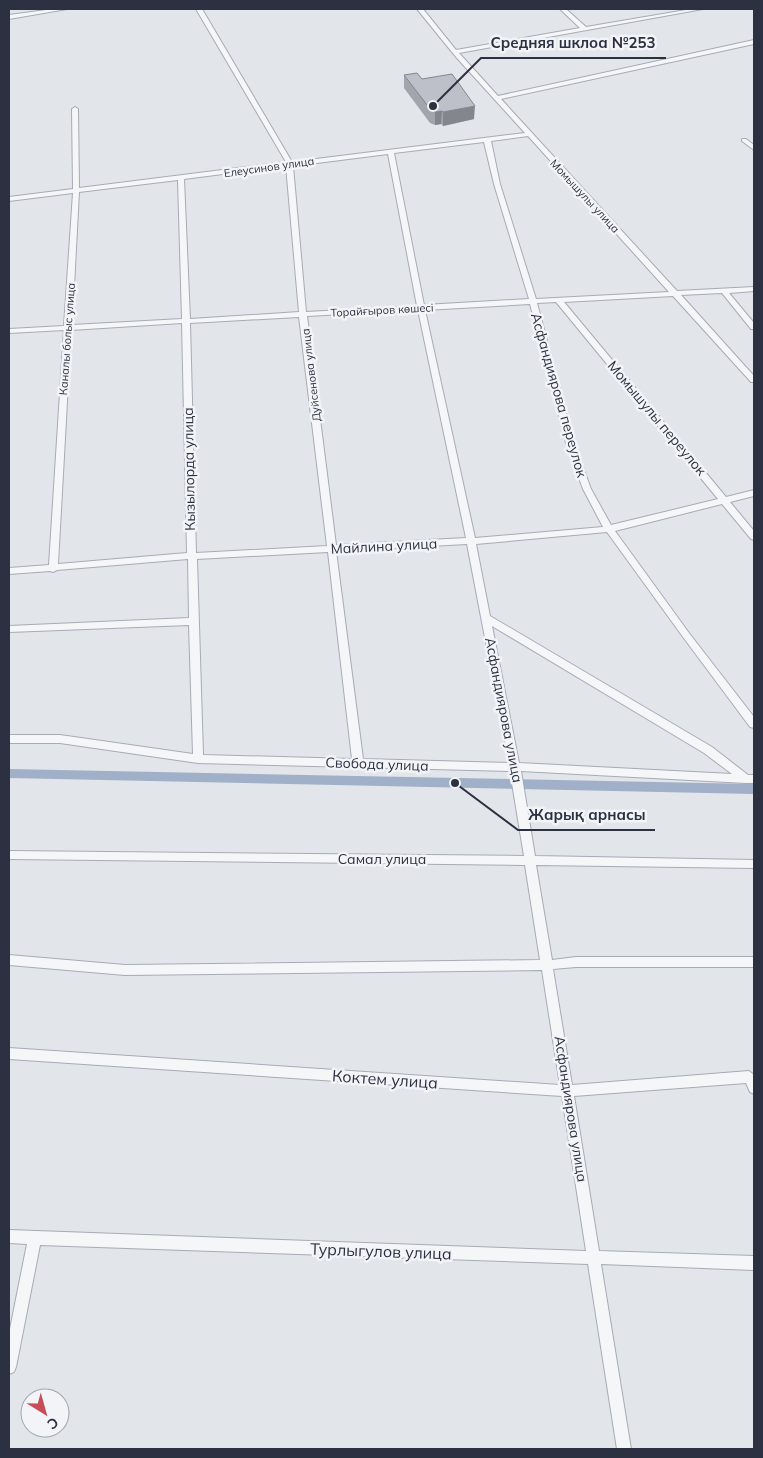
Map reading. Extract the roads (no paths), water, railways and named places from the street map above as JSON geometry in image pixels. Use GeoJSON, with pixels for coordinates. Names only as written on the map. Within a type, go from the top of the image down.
{"type":"FeatureCollection","features":[{"type":"Feature","properties":{"kind":"street"},"geometry":{"type":"LineString","coordinates":[[9,17],[64,9]]}},
{"type":"Feature","properties":{"kind":"street","name":"Дуйсенова улица"},"geometry":{"type":"LineString","coordinates":[[199,9],[286,156],[288,163],[303,315],[358,763]]}},
{"type":"Feature","properties":{"kind":"street","name":"Момышулы улица"},"geometry":{"type":"LineString","coordinates":[[420,9],[455,52],[528,134],[754,380]]}},
{"type":"Feature","properties":{"kind":"street"},"geometry":{"type":"LineString","coordinates":[[563,9],[584,29]]}},
{"type":"Feature","properties":{"kind":"street"},"geometry":{"type":"LineString","coordinates":[[455,52],[673,11],[700,9]]}},
{"type":"Feature","properties":{"kind":"street"},"geometry":{"type":"LineString","coordinates":[[496,98],[754,42]]}},
{"type":"Feature","properties":{"kind":"street","name":"Каналы болыс улица"},"geometry":{"type":"LineString","coordinates":[[53,569],[76,192],[75,109]]}},
{"type":"Feature","properties":{"kind":"street","name":"Елеусинов улица"},"geometry":{"type":"LineString","coordinates":[[9,200],[288,163],[528,134]]}},
{"type":"Feature","properties":{"kind":"street","name":"Асфандиярова переулок"},"geometry":{"type":"LineString","coordinates":[[487,139],[496,184],[533,302],[570,443],[587,489],[609,529],[754,724]]}},
{"type":"Feature","properties":{"kind":"street"},"geometry":{"type":"LineString","coordinates":[[744,140],[754,148]]}},
{"type":"Feature","properties":{"kind":"street","name":"Асфандиярова улица"},"geometry":{"type":"LineString","coordinates":[[391,152],[421,308],[471,541],[516,773],[624,1449]]}},
{"type":"Feature","properties":{"kind":"street","name":"Кызылорда улица"},"geometry":{"type":"LineString","coordinates":[[181,178],[187,321],[191,556],[198,759]]}},
{"type":"Feature","properties":{"kind":"street","name":"Торайғыров көшесі"},"geometry":{"type":"LineString","coordinates":[[9,331],[754,289]]}},
{"type":"Feature","properties":{"kind":"street"},"geometry":{"type":"LineString","coordinates":[[723,290],[754,327]]}},
{"type":"Feature","properties":{"kind":"street","name":"Момышулы переулок"},"geometry":{"type":"LineString","coordinates":[[558,300],[754,537]]}},
{"type":"Feature","properties":{"kind":"street","name":"Майлина улица"},"geometry":{"type":"LineString","coordinates":[[9,571],[53,569],[191,556],[332,550],[471,541],[609,529],[754,493]]}},
{"type":"Feature","properties":{"kind":"street","name":"Свобода улица"},"geometry":{"type":"LineString","coordinates":[[486,618],[708,750],[750,779]]}},
{"type":"Feature","properties":{"kind":"street"},"geometry":{"type":"LineString","coordinates":[[9,629],[193,621]]}},
{"type":"Feature","properties":{"kind":"street","name":"Свобода улица"},"geometry":{"type":"LineString","coordinates":[[9,739],[60,739],[198,759],[358,763],[516,773],[750,779]]}},
{"type":"Feature","properties":{"kind":"street","name":"Самал улица"},"geometry":{"type":"LineString","coordinates":[[9,855],[207,859],[530,854],[754,864]]}},
{"type":"Feature","properties":{"kind":"street"},"geometry":{"type":"LineString","coordinates":[[9,960],[125,970],[576,962],[754,962]]}},
{"type":"Feature","properties":{"kind":"street","name":"Коктем улица"},"geometry":{"type":"LineString","coordinates":[[9,1054],[568,1091],[749,1077],[754,1088]]}},
{"type":"Feature","properties":{"kind":"street"},"geometry":{"type":"LineString","coordinates":[[9,1367],[35,1236]]}},
{"type":"Feature","properties":{"kind":"street","name":"Турлыгулов улица"},"geometry":{"type":"LineString","coordinates":[[9,1237],[35,1236],[595,1259],[754,1263]]}},
{"type":"Feature","properties":{"kind":"waterway"},"geometry":{"type":"LineString","coordinates":[[9,773],[754,789]]}},
{"type":"Feature","properties":{"kind":"place","name":"Средняя шклоа №253"},"geometry":{"type":"Point","coordinates":[433,106]}},
{"type":"Feature","properties":{"kind":"place","name":"Жарық арнасы"},"geometry":{"type":"Point","coordinates":[455,783]}}]}
